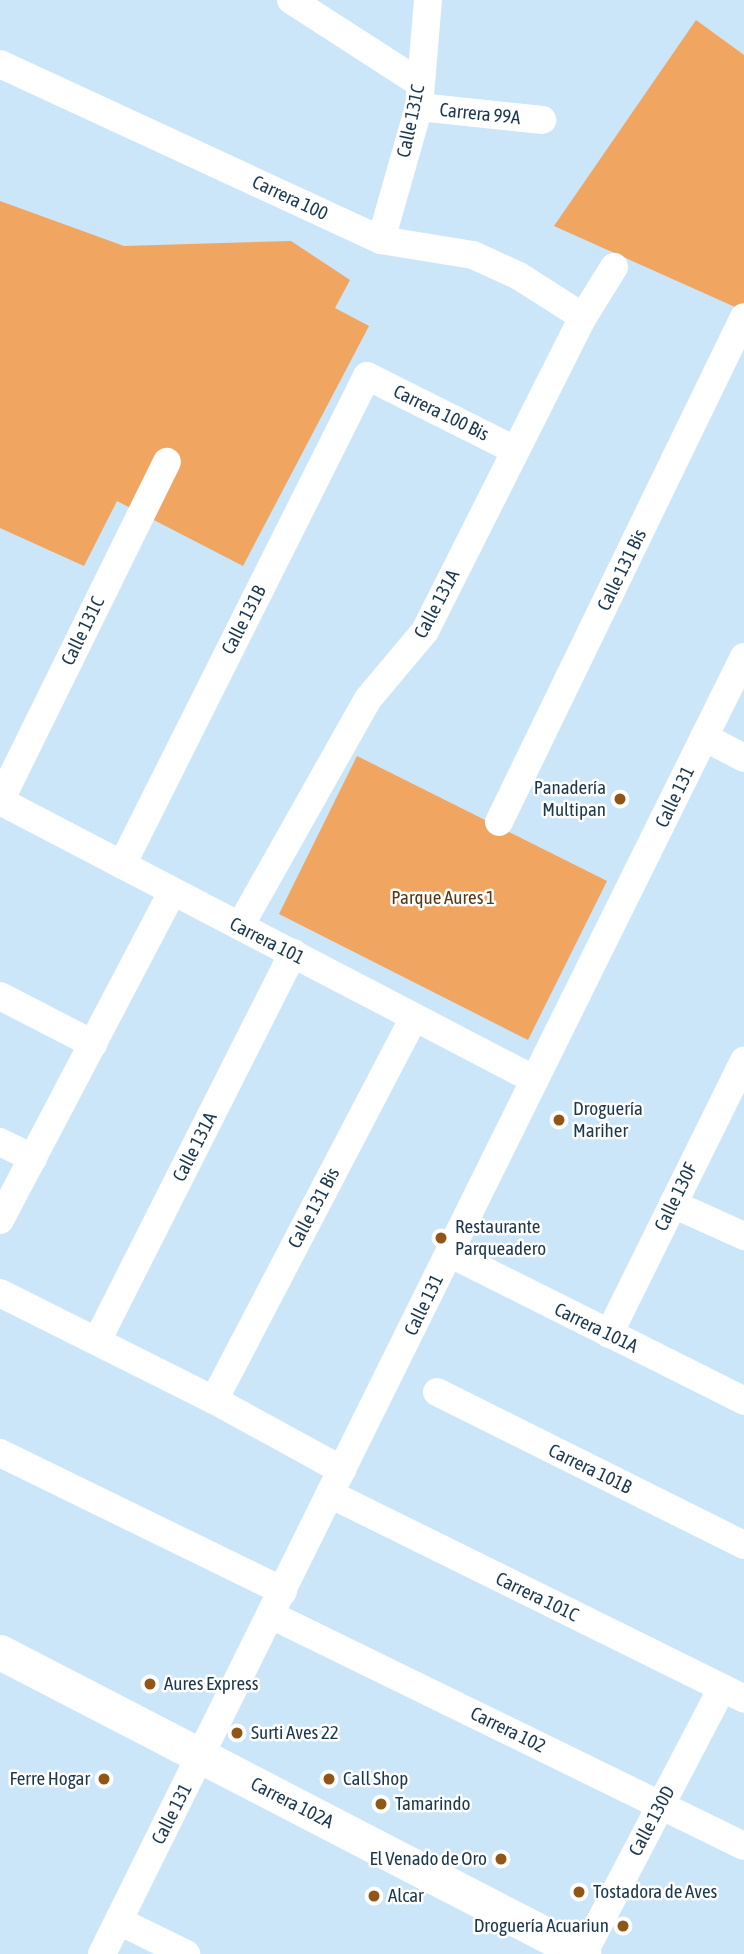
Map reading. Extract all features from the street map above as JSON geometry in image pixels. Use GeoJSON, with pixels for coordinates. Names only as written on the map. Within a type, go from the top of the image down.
{"type":"FeatureCollection","features":[{"type":"Feature","properties":{"kind":"street","name":"Carrera 99A"},"geometry":{"type":"LineString","coordinates":[[291,0],[419,95],[542,120]]}},
{"type":"Feature","properties":{"kind":"street","name":"Calle 131C"},"geometry":{"type":"LineString","coordinates":[[382,240],[419,95],[428,0]]}},
{"type":"Feature","properties":{"kind":"street","name":"Carrera 100"},"geometry":{"type":"LineString","coordinates":[[0,64],[382,240],[473,255],[519,276],[583,317]]}},
{"type":"Feature","properties":{"kind":"street","name":"Calle 131A"},"geometry":{"type":"LineString","coordinates":[[240,926],[368,698],[425,631],[583,317],[614,267]]}},
{"type":"Feature","properties":{"kind":"street","name":"Calle 131 Bis"},"geometry":{"type":"LineString","coordinates":[[499,822],[744,317]]}},
{"type":"Feature","properties":{"kind":"street","name":"Carrera 100 Bis"},"geometry":{"type":"LineString","coordinates":[[367,376],[515,450]]}},
{"type":"Feature","properties":{"kind":"street","name":"Calle 131B"},"geometry":{"type":"LineString","coordinates":[[122,865],[367,376]]}},
{"type":"Feature","properties":{"kind":"street","name":"Calle 131C"},"geometry":{"type":"LineString","coordinates":[[0,801],[167,462]]}},
{"type":"Feature","properties":{"kind":"street","name":"Calle 131"},"geometry":{"type":"LineString","coordinates":[[102,1954],[744,657]]}},
{"type":"Feature","properties":{"kind":"street"},"geometry":{"type":"LineString","coordinates":[[704,737],[744,758]]}},
{"type":"Feature","properties":{"kind":"street","name":"Carrera 101"},"geometry":{"type":"LineString","coordinates":[[0,801],[535,1080]]}},
{"type":"Feature","properties":{"kind":"street"},"geometry":{"type":"LineString","coordinates":[[0,1220],[172,893]]}},
{"type":"Feature","properties":{"kind":"street","name":"Calle 131A"},"geometry":{"type":"LineString","coordinates":[[97,1340],[293,953]]}},
{"type":"Feature","properties":{"kind":"street"},"geometry":{"type":"LineString","coordinates":[[0,996],[93,1044]]}},
{"type":"Feature","properties":{"kind":"street","name":"Calle 131 Bis"},"geometry":{"type":"LineString","coordinates":[[214,1400],[414,1017]]}},
{"type":"Feature","properties":{"kind":"street","name":"Calle 130F"},"geometry":{"type":"LineString","coordinates":[[609,1334],[744,1061]]}},
{"type":"Feature","properties":{"kind":"street"},"geometry":{"type":"LineString","coordinates":[[0,1142],[33,1158]]}},
{"type":"Feature","properties":{"kind":"street"},"geometry":{"type":"LineString","coordinates":[[673,1204],[744,1236]]}},
{"type":"Feature","properties":{"kind":"street","name":"Carrera 101A"},"geometry":{"type":"LineString","coordinates":[[449,1253],[744,1401]]}},
{"type":"Feature","properties":{"kind":"street","name":"Carrera 101C"},"geometry":{"type":"LineString","coordinates":[[0,1293],[214,1400],[336,1482],[733,1693]]}},
{"type":"Feature","properties":{"kind":"street","name":"Carrera 101B"},"geometry":{"type":"LineString","coordinates":[[437,1392],[744,1545]]}},
{"type":"Feature","properties":{"kind":"street","name":"Carrera 102"},"geometry":{"type":"LineString","coordinates":[[0,1453],[277,1603],[744,1846]]}},
{"type":"Feature","properties":{"kind":"street","name":"Carrera 102A"},"geometry":{"type":"LineString","coordinates":[[0,1652],[574,1952]]}},
{"type":"Feature","properties":{"kind":"street","name":"Calle 130D"},"geometry":{"type":"LineString","coordinates":[[574,1952],[661,1805],[733,1693]]}},
{"type":"Feature","properties":{"kind":"street"},"geometry":{"type":"LineString","coordinates":[[119,1921],[186,1954]]}},
{"type":"Feature","properties":{"kind":"green space"},"geometry":{"type":"Polygon","coordinates":[[[696,20],[744,55],[744,311],[554,226],[696,20]]]}},
{"type":"Feature","properties":{"kind":"green space"},"geometry":{"type":"Polygon","coordinates":[[[0,201],[124,246],[291,241],[350,280],[335,308],[369,326],[243,566],[117,501],[84,566],[0,528],[0,201]]]}},
{"type":"Feature","properties":{"kind":"green space","name":"Parque Aures 1"},"geometry":{"type":"Polygon","coordinates":[[[357,756],[607,881],[528,1040],[279,914],[357,756]]]}},
{"type":"Feature","properties":{"kind":"place","name":"Panadería Multipan"},"geometry":{"type":"Point","coordinates":[620,799]}},
{"type":"Feature","properties":{"kind":"place","name":"Droguería Mariher"},"geometry":{"type":"Point","coordinates":[559,1120]}},
{"type":"Feature","properties":{"kind":"place","name":"Restaurante Parqueadero"},"geometry":{"type":"Point","coordinates":[441,1238]}},
{"type":"Feature","properties":{"kind":"place","name":"Aures Express"},"geometry":{"type":"Point","coordinates":[150,1684]}},
{"type":"Feature","properties":{"kind":"place","name":"Surti Aves 22"},"geometry":{"type":"Point","coordinates":[237,1733]}},
{"type":"Feature","properties":{"kind":"place","name":"Ferre Hogar"},"geometry":{"type":"Point","coordinates":[104,1779]}},
{"type":"Feature","properties":{"kind":"place","name":"Call Shop"},"geometry":{"type":"Point","coordinates":[329,1779]}},
{"type":"Feature","properties":{"kind":"place","name":"Tamarindo"},"geometry":{"type":"Point","coordinates":[381,1804]}},
{"type":"Feature","properties":{"kind":"place","name":"El Venado de Oro"},"geometry":{"type":"Point","coordinates":[501,1859]}},
{"type":"Feature","properties":{"kind":"place","name":"Tostadora de Aves"},"geometry":{"type":"Point","coordinates":[579,1892]}},
{"type":"Feature","properties":{"kind":"place","name":"Alcar"},"geometry":{"type":"Point","coordinates":[374,1896]}},
{"type":"Feature","properties":{"kind":"place","name":"Droguería Acuariun"},"geometry":{"type":"Point","coordinates":[623,1926]}}]}
